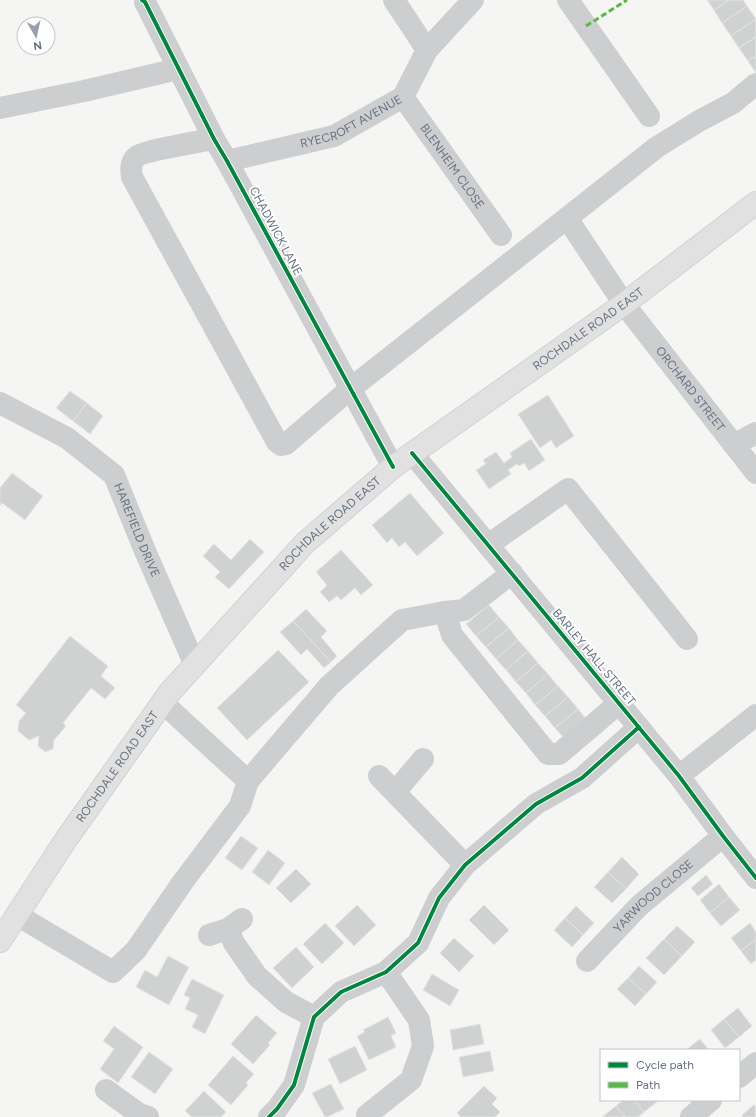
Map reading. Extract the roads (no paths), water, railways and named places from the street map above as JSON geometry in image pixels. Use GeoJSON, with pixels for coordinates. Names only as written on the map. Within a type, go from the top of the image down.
{"type":"FeatureCollection","features":[{"type":"Feature","properties":{"kind":"highway","name":"ROCHDALE ROAD EAST"},"geometry":{"type":"LineString","coordinates":[[0,941],[65,841],[170,692],[305,543],[392,467],[624,304],[756,203]]}},
{"type":"Feature","properties":{"kind":"street"},"geometry":{"type":"LineString","coordinates":[[394,0],[427,50]]}},
{"type":"Feature","properties":{"kind":"street","name":"RYECROFT AVENUE"},"geometry":{"type":"LineString","coordinates":[[227,161],[334,136],[403,97],[427,50],[473,0]]}},
{"type":"Feature","properties":{"kind":"street"},"geometry":{"type":"LineString","coordinates":[[568,0],[649,116]]}},
{"type":"Feature","properties":{"kind":"street","name":"CHADWICK LANE"},"geometry":{"type":"LineString","coordinates":[[145,2],[214,139],[392,467]]}},
{"type":"Feature","properties":{"kind":"street"},"geometry":{"type":"LineString","coordinates":[[0,108],[84,91],[178,69]]}},
{"type":"Feature","properties":{"kind":"street"},"geometry":{"type":"LineString","coordinates":[[214,139],[179,145],[136,156],[131,166],[132,177],[280,445],[286,444],[350,389],[657,147],[699,121],[733,103],[756,84]]}},
{"type":"Feature","properties":{"kind":"street","name":"BLENHEIM CLOSE"},"geometry":{"type":"LineString","coordinates":[[403,97],[501,235]]}},
{"type":"Feature","properties":{"kind":"street","name":"ORCHARD STREET"},"geometry":{"type":"LineString","coordinates":[[567,218],[624,304],[756,473]]}},
{"type":"Feature","properties":{"kind":"street","name":"HAREFIELD DRIVE"},"geometry":{"type":"LineString","coordinates":[[0,403],[67,438],[114,475],[144,551],[195,665]]}},
{"type":"Feature","properties":{"kind":"street"},"geometry":{"type":"LineString","coordinates":[[734,445],[756,433]]}},
{"type":"Feature","properties":{"kind":"street","name":"BARLEY HALL STREET"},"geometry":{"type":"LineString","coordinates":[[412,453],[680,776],[723,836],[756,878]]}},
{"type":"Feature","properties":{"kind":"street"},"geometry":{"type":"LineString","coordinates":[[488,545],[568,489],[687,639]]}},
{"type":"Feature","properties":{"kind":"street"},"geometry":{"type":"LineString","coordinates":[[17,915],[113,972],[136,950],[182,883],[240,806],[248,781],[329,686],[402,620],[464,610],[512,573]]}},
{"type":"Feature","properties":{"kind":"street"},"geometry":{"type":"LineString","coordinates":[[445,612],[452,635],[548,754],[559,754],[619,703]]}},
{"type":"Feature","properties":{"kind":"street"},"geometry":{"type":"LineString","coordinates":[[163,703],[248,781]]}},
{"type":"Feature","properties":{"kind":"street"},"geometry":{"type":"LineString","coordinates":[[680,776],[756,716]]}},
{"type":"Feature","properties":{"kind":"street"},"geometry":{"type":"LineString","coordinates":[[269,1117],[277,1109],[294,1085],[314,1017],[341,992],[386,972],[418,943],[439,898],[465,865],[536,804],[582,778],[639,727]]}},
{"type":"Feature","properties":{"kind":"street"},"geometry":{"type":"LineString","coordinates":[[395,792],[423,759]]}},
{"type":"Feature","properties":{"kind":"street"},"geometry":{"type":"LineString","coordinates":[[379,776],[465,865]]}},
{"type":"Feature","properties":{"kind":"street","name":"YARWOOD CLOSE"},"geometry":{"type":"LineString","coordinates":[[587,961],[639,906],[723,836]]}},
{"type":"Feature","properties":{"kind":"street"},"geometry":{"type":"LineString","coordinates":[[226,928],[234,943],[257,976],[286,1002],[314,1017]]}},
{"type":"Feature","properties":{"kind":"street"},"geometry":{"type":"LineString","coordinates":[[367,1115],[411,1080],[423,1046],[419,1020],[386,972]]}},
{"type":"Feature","properties":{"kind":"street"},"geometry":{"type":"LineString","coordinates":[[740,1076],[756,1063]]}},
{"type":"Feature","properties":{"kind":"street"},"geometry":{"type":"LineString","coordinates":[[106,1090],[139,1114],[148,1117]]}},
{"type":"Feature","properties":{"kind":"street"},"geometry":{"type":"LineString","coordinates":[[691,1117],[710,1101]]}}]}
